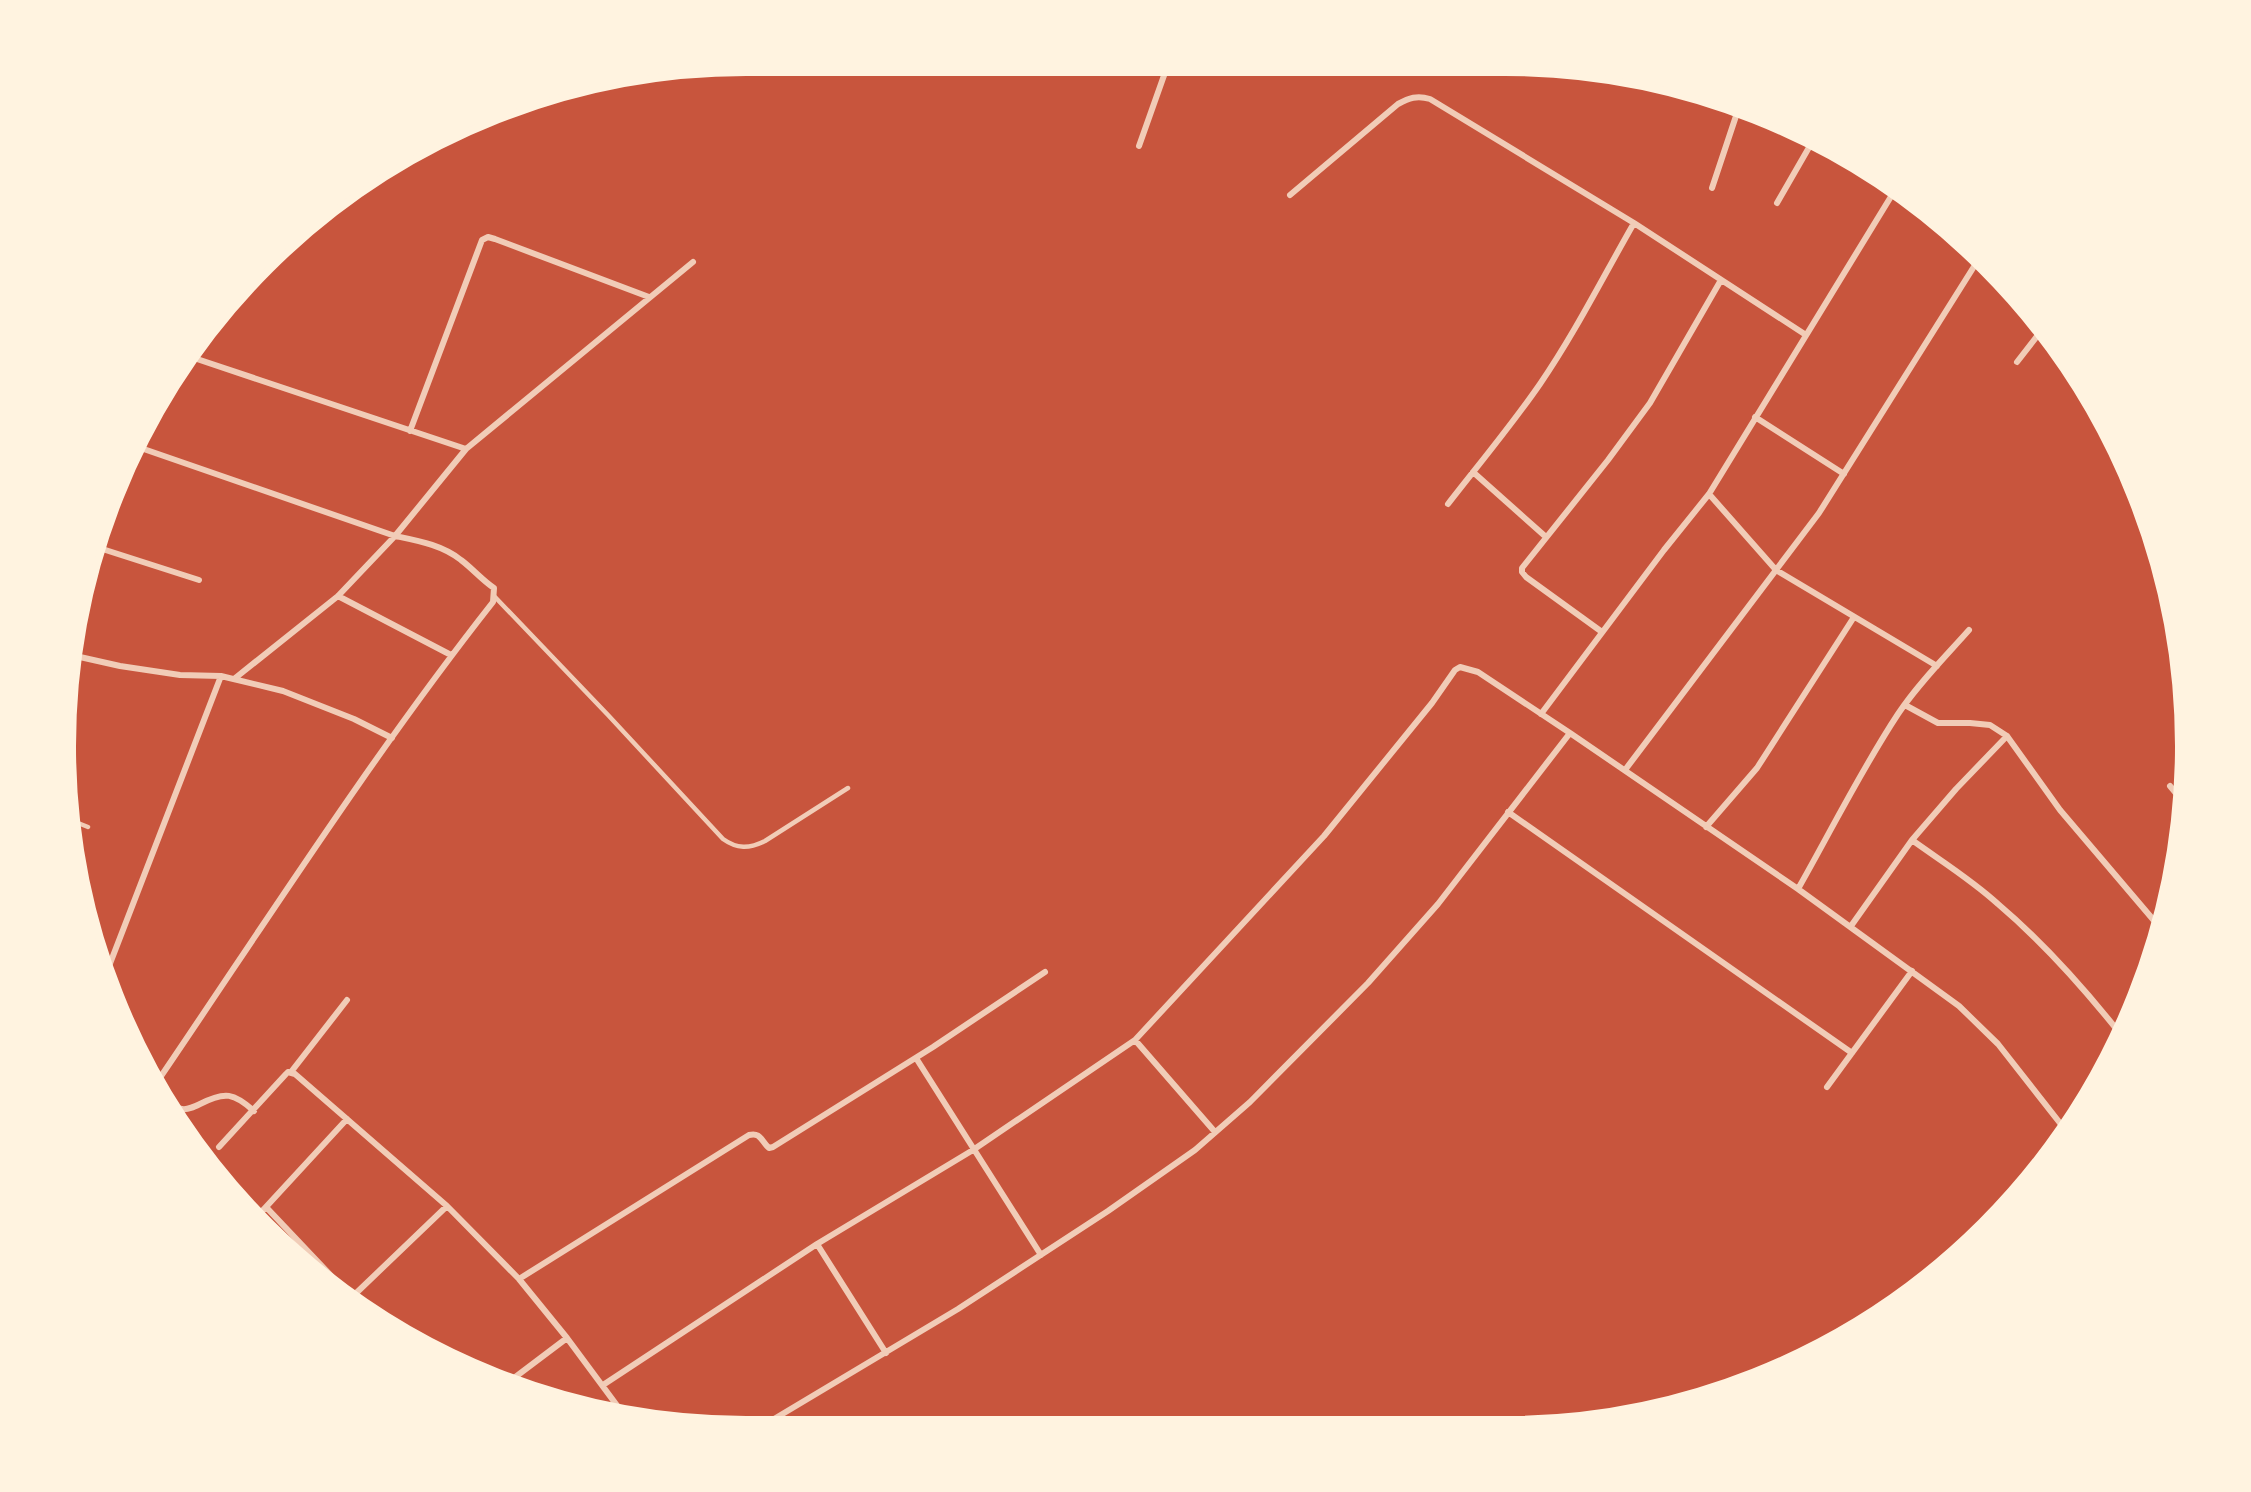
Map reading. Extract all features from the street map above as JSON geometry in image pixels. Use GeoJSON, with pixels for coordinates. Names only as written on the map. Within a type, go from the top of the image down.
{"type":"FeatureCollection","features":[{"type":"Feature","properties":{"kind":"street"},"geometry":{"type":"LineString","coordinates":[[1139,146],[1165,72]]}},
{"type":"Feature","properties":{"kind":"street"},"geometry":{"type":"LineString","coordinates":[[1290,195],[1398,104],[1420,96],[1430,99],[1634,223],[1806,335]]}},
{"type":"Feature","properties":{"kind":"street"},"geometry":{"type":"LineString","coordinates":[[1712,188],[1737,113]]}},
{"type":"Feature","properties":{"kind":"street"},"geometry":{"type":"LineString","coordinates":[[1777,202],[1810,146]]}},
{"type":"Feature","properties":{"kind":"street"},"geometry":{"type":"LineString","coordinates":[[1541,714],[1709,494],[1892,195]]}},
{"type":"Feature","properties":{"kind":"street"},"geometry":{"type":"LineString","coordinates":[[1448,504],[1499,441],[1541,382],[1581,318],[1634,223]]}},
{"type":"Feature","properties":{"kind":"street"},"geometry":{"type":"LineString","coordinates":[[410,430],[482,240],[488,237],[495,239],[650,297]]}},
{"type":"Feature","properties":{"kind":"street"},"geometry":{"type":"LineString","coordinates":[[234,679],[338,596],[395,536],[466,449],[693,262]]}},
{"type":"Feature","properties":{"kind":"street"},"geometry":{"type":"LineString","coordinates":[[1625,770],[1819,513],[1976,263]]}},
{"type":"Feature","properties":{"kind":"street"},"geometry":{"type":"LineString","coordinates":[[1602,632],[1526,577],[1522,572],[1524,564],[1608,460],[1650,403],[1721,280]]}},
{"type":"Feature","properties":{"kind":"street"},"geometry":{"type":"LineString","coordinates":[[2017,362],[2039,334]]}},
{"type":"Feature","properties":{"kind":"street"},"geometry":{"type":"LineString","coordinates":[[195,358],[466,449]]}},
{"type":"Feature","properties":{"kind":"street"},"geometry":{"type":"LineString","coordinates":[[1755,417],[1844,474]]}},
{"type":"Feature","properties":{"kind":"street"},"geometry":{"type":"LineString","coordinates":[[141,449],[395,536],[423,541],[442,548],[494,588],[495,597],[392,738],[160,1080]]}},
{"type":"Feature","properties":{"kind":"street"},"geometry":{"type":"LineString","coordinates":[[1473,472],[1546,537]]}},
{"type":"Feature","properties":{"kind":"street"},"geometry":{"type":"LineString","coordinates":[[1709,494],[1776,570],[1937,666]]}},
{"type":"Feature","properties":{"kind":"street"},"geometry":{"type":"LineString","coordinates":[[102,549],[199,580]]}},
{"type":"Feature","properties":{"kind":"street"},"geometry":{"type":"LineString","coordinates":[[338,596],[451,655]]}},
{"type":"Feature","properties":{"kind":"street"},"geometry":{"type":"LineString","coordinates":[[1706,827],[1757,768],[1854,617]]}},
{"type":"Feature","properties":{"kind":"street"},"geometry":{"type":"LineString","coordinates":[[1798,889],[1873,755],[1905,705],[1969,630]]}},
{"type":"Feature","properties":{"kind":"street"},"geometry":{"type":"LineString","coordinates":[[78,656],[120,666],[180,675],[221,676],[283,691],[354,719],[392,738]]}},
{"type":"Feature","properties":{"kind":"street"},"geometry":{"type":"LineString","coordinates":[[603,1385],[817,1244],[973,1150],[1135,1040],[1324,836],[1455,670],[1460,667],[1469,667],[1479,672],[1625,770],[1851,926],[1959,1006],[1998,1044],[2062,1125]]}},
{"type":"Feature","properties":{"kind":"street"},"geometry":{"type":"LineString","coordinates":[[109,966],[221,676]]}},
{"type":"Feature","properties":{"kind":"street"},"geometry":{"type":"LineString","coordinates":[[1905,705],[1938,723],[1990,725],[2007,736],[2060,810],[2155,922]]}},
{"type":"Feature","properties":{"kind":"street"},"geometry":{"type":"LineString","coordinates":[[772,1420],[886,1353],[1041,1256],[1195,1150],[1250,1102],[1368,983],[1438,904],[1570,733]]}},
{"type":"Feature","properties":{"kind":"street"},"geometry":{"type":"LineString","coordinates":[[1851,926],[1912,840],[1956,789],[2007,736]]}},
{"type":"Feature","properties":{"kind":"street"},"geometry":{"type":"LineString","coordinates":[[2170,786],[2177,795]]}},
{"type":"Feature","properties":{"kind":"street"},"geometry":{"type":"LineString","coordinates":[[1508,812],[1852,1053]]}},
{"type":"Feature","properties":{"kind":"street"},"geometry":{"type":"LineString","coordinates":[[1912,840],[1996,902],[2037,939],[2116,1029]]}},
{"type":"Feature","properties":{"kind":"street"},"geometry":{"type":"LineString","coordinates":[[1827,1087],[1912,971]]}},
{"type":"Feature","properties":{"kind":"street"},"geometry":{"type":"LineString","coordinates":[[519,1279],[749,1135],[754,1133],[759,1135],[765,1145],[769,1148],[773,1147],[916,1058],[1045,972]]}},
{"type":"Feature","properties":{"kind":"street"},"geometry":{"type":"LineString","coordinates":[[219,1147],[288,1072],[291,1072],[347,1000]]}},
{"type":"Feature","properties":{"kind":"street"},"geometry":{"type":"LineString","coordinates":[[1135,1040],[1215,1132]]}},
{"type":"Feature","properties":{"kind":"street"},"geometry":{"type":"LineString","coordinates":[[916,1058],[1041,1256]]}},
{"type":"Feature","properties":{"kind":"street"},"geometry":{"type":"LineString","coordinates":[[291,1072],[447,1206],[519,1279],[619,1408]]}},
{"type":"Feature","properties":{"kind":"street"},"geometry":{"type":"LineString","coordinates":[[179,1108],[192,1108],[208,1100],[233,1096],[254,1111]]}},
{"type":"Feature","properties":{"kind":"street"},"geometry":{"type":"LineString","coordinates":[[260,1213],[347,1119]]}},
{"type":"Feature","properties":{"kind":"street"},"geometry":{"type":"LineString","coordinates":[[356,1295],[447,1206]]}},
{"type":"Feature","properties":{"kind":"street"},"geometry":{"type":"LineString","coordinates":[[266,1207],[332,1278]]}},
{"type":"Feature","properties":{"kind":"street"},"geometry":{"type":"LineString","coordinates":[[817,1244],[886,1353]]}},
{"type":"Feature","properties":{"kind":"street"},"geometry":{"type":"LineString","coordinates":[[514,1378],[567,1338]]}},
{"type":"Feature","properties":{"kind":"lane"},"geometry":{"type":"LineString","coordinates":[[495,597],[731,845],[752,847],[765,841],[848,788]]}},
{"type":"Feature","properties":{"kind":"lane"},"geometry":{"type":"LineString","coordinates":[[77,822],[88,827]]}}]}
